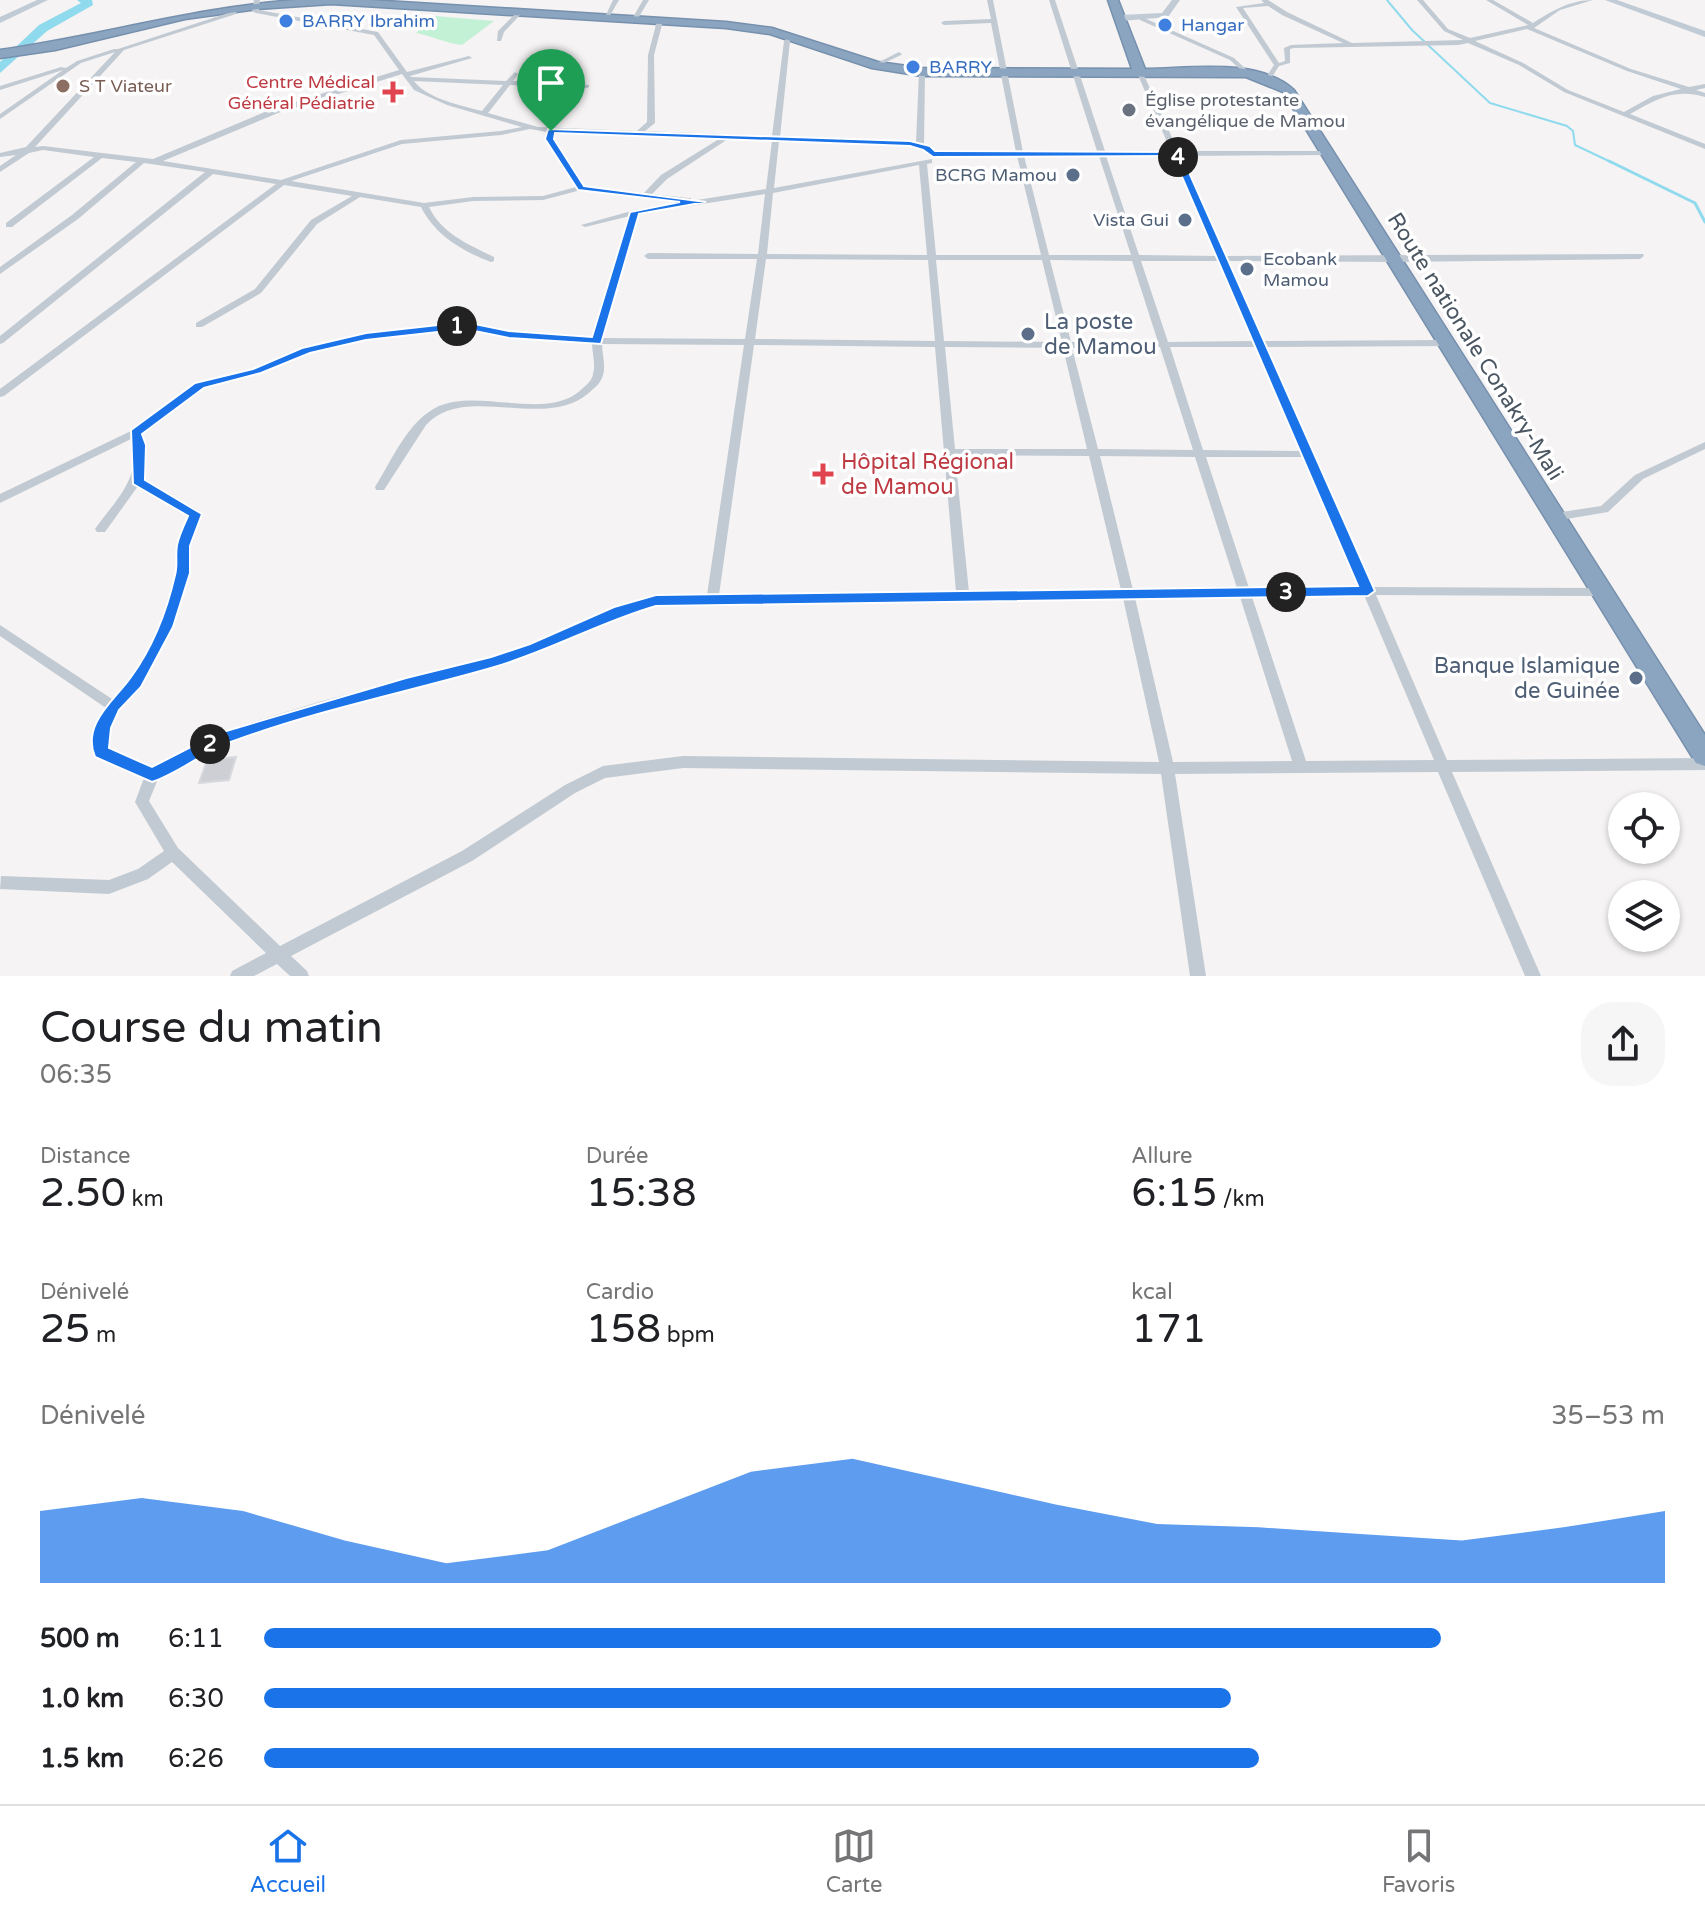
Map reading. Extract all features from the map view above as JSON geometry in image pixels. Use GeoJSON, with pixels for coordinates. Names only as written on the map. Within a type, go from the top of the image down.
{"type":"FeatureCollection","features":[{"type":"Feature","properties":{"kind":"highway","name":"Route nationale Conakry-Mali"},"geometry":{"type":"LineString","coordinates":[[0,54],[257,3],[365,0],[430,2],[519,13],[726,25],[790,37],[876,65],[922,72],[1273,72],[1288,90],[1705,756]]}},
{"type":"Feature","properties":{"kind":"highway"},"geometry":{"type":"LineString","coordinates":[[1113,0],[1140,73]]}},
{"type":"Feature","properties":{"kind":"street"},"geometry":{"type":"LineString","coordinates":[[0,20],[44,0]]}},
{"type":"Feature","properties":{"kind":"street"},"geometry":{"type":"LineString","coordinates":[[606,18],[616,0]]}},
{"type":"Feature","properties":{"kind":"street"},"geometry":{"type":"LineString","coordinates":[[635,19],[646,0]]}},
{"type":"Feature","properties":{"kind":"street"},"geometry":{"type":"LineString","coordinates":[[990,0],[1020,154],[1128,593],[1167,768],[1198,976]]}},
{"type":"Feature","properties":{"kind":"street"},"geometry":{"type":"LineString","coordinates":[[1052,0],[1301,767]]}},
{"type":"Feature","properties":{"kind":"street"},"geometry":{"type":"LineString","coordinates":[[1121,18],[1142,19],[1165,15],[1176,0]]}},
{"type":"Feature","properties":{"kind":"street"},"geometry":{"type":"LineString","coordinates":[[1420,0],[1439,25],[1521,64],[1566,91],[1705,147]]}},
{"type":"Feature","properties":{"kind":"street"},"geometry":{"type":"LineString","coordinates":[[1489,0],[1531,27],[1629,70],[1705,95]]}},
{"type":"Feature","properties":{"kind":"street"},"geometry":{"type":"LineString","coordinates":[[1352,45],[1266,2],[1239,7],[1273,72],[1288,62],[1287,48],[1293,46],[1352,45],[1408,44],[1444,43],[1473,40],[1531,27],[1558,9],[1590,0]]}},
{"type":"Feature","properties":{"kind":"street"},"geometry":{"type":"LineString","coordinates":[[1609,0],[1705,34]]}},
{"type":"Feature","properties":{"kind":"street"},"geometry":{"type":"LineString","coordinates":[[257,3],[255,11],[261,13],[376,33],[423,93],[483,114],[551,131],[920,145],[933,154],[1327,153]]}},
{"type":"Feature","properties":{"kind":"street"},"geometry":{"type":"LineString","coordinates":[[0,88],[234,13],[236,8]]}},
{"type":"Feature","properties":{"kind":"street"},"geometry":{"type":"LineString","coordinates":[[499,40],[501,31],[519,13]]}},
{"type":"Feature","properties":{"kind":"street"},"geometry":{"type":"LineString","coordinates":[[1142,19],[1232,59],[1247,73]]}},
{"type":"Feature","properties":{"kind":"street"},"geometry":{"type":"LineString","coordinates":[[636,135],[651,123],[651,55],[660,21]]}},
{"type":"Feature","properties":{"kind":"street"},"geometry":{"type":"LineString","coordinates":[[944,23],[995,21]]}},
{"type":"Feature","properties":{"kind":"street"},"geometry":{"type":"LineString","coordinates":[[712,600],[762,256],[787,41],[790,37]]}},
{"type":"Feature","properties":{"kind":"street"},"geometry":{"type":"LineString","coordinates":[[0,170],[29,149],[122,49]]}},
{"type":"Feature","properties":{"kind":"street"},"geometry":{"type":"LineString","coordinates":[[876,65],[899,54]]}},
{"type":"Feature","properties":{"kind":"street"},"geometry":{"type":"LineString","coordinates":[[155,162],[275,111],[469,58]]}},
{"type":"Feature","properties":{"kind":"street"},"geometry":{"type":"LineString","coordinates":[[0,117],[79,62]]}},
{"type":"Feature","properties":{"kind":"street"},"geometry":{"type":"LineString","coordinates":[[920,145],[922,72]]}},
{"type":"Feature","properties":{"kind":"street"},"geometry":{"type":"LineString","coordinates":[[1140,73],[1309,454],[1533,976]]}},
{"type":"Feature","properties":{"kind":"street"},"geometry":{"type":"LineString","coordinates":[[483,114],[515,74]]}},
{"type":"Feature","properties":{"kind":"street"},"geometry":{"type":"LineString","coordinates":[[406,75],[505,85],[587,86]]}},
{"type":"Feature","properties":{"kind":"street"},"geometry":{"type":"LineString","coordinates":[[1623,115],[1655,97],[1705,86]]}},
{"type":"Feature","properties":{"kind":"street"},"geometry":{"type":"LineString","coordinates":[[0,394],[284,181],[401,142],[501,133],[528,127]]}},
{"type":"Feature","properties":{"kind":"street"},"geometry":{"type":"LineString","coordinates":[[551,131],[550,139],[581,188]]}},
{"type":"Feature","properties":{"kind":"street"},"geometry":{"type":"LineString","coordinates":[[647,194],[664,177],[726,138]]}},
{"type":"Feature","properties":{"kind":"street"},"geometry":{"type":"LineString","coordinates":[[0,155],[29,149],[101,155],[424,205],[473,199],[543,198],[581,188],[702,202]]}},
{"type":"Feature","properties":{"kind":"street"},"geometry":{"type":"LineString","coordinates":[[585,225],[635,212],[923,163],[933,158],[933,154]]}},
{"type":"Feature","properties":{"kind":"street"},"geometry":{"type":"LineString","coordinates":[[9,225],[101,155]]}},
{"type":"Feature","properties":{"kind":"street"},"geometry":{"type":"LineString","coordinates":[[0,271],[75,217],[143,160]]}},
{"type":"Feature","properties":{"kind":"street"},"geometry":{"type":"LineString","coordinates":[[923,163],[963,597]]}},
{"type":"Feature","properties":{"kind":"street"},"geometry":{"type":"LineString","coordinates":[[0,341],[213,170]]}},
{"type":"Feature","properties":{"kind":"street"},"geometry":{"type":"LineString","coordinates":[[199,325],[258,291],[314,222],[358,196]]}},
{"type":"Feature","properties":{"kind":"street"},"geometry":{"type":"LineString","coordinates":[[424,205],[429,219],[443,234],[491,259]]}},
{"type":"Feature","properties":{"kind":"street"},"geometry":{"type":"LineString","coordinates":[[380,487],[429,416],[444,408],[495,403],[554,405],[578,398],[593,384],[600,371],[597,341],[635,212]]}},
{"type":"Feature","properties":{"kind":"street"},"geometry":{"type":"LineString","coordinates":[[648,256],[1394,259],[1640,256]]}},
{"type":"Feature","properties":{"kind":"street"},"geometry":{"type":"LineString","coordinates":[[0,499],[135,433],[199,386],[257,371],[306,350],[366,336],[465,326],[509,334],[597,341],[1066,345],[1446,343]]}},
{"type":"Feature","properties":{"kind":"street"},"geometry":{"type":"LineString","coordinates":[[101,529],[138,481],[140,445],[135,433]]}},
{"type":"Feature","properties":{"kind":"street"},"geometry":{"type":"LineString","coordinates":[[1555,517],[1604,509],[1639,477],[1705,445]]}},
{"type":"Feature","properties":{"kind":"street"},"geometry":{"type":"LineString","coordinates":[[950,452],[1309,454]]}},
{"type":"Feature","properties":{"kind":"street"},"geometry":{"type":"LineString","coordinates":[[138,481],[195,514],[183,546],[183,573],[166,627],[136,683],[113,706],[99,742],[101,752],[152,775]]}},
{"type":"Feature","properties":{"kind":"street"},"geometry":{"type":"LineString","coordinates":[[301,976],[173,853],[142,802],[152,775],[222,739],[406,684],[492,662],[535,648],[619,611],[656,600],[1128,593],[1602,592]]}},
{"type":"Feature","properties":{"kind":"street"},"geometry":{"type":"LineString","coordinates":[[0,630],[113,706]]}},
{"type":"Feature","properties":{"kind":"street"},"geometry":{"type":"LineString","coordinates":[[238,976],[467,856],[570,789],[603,772],[683,762],[1167,768],[1705,764]]}},
{"type":"Feature","properties":{"kind":"street"},"geometry":{"type":"LineString","coordinates":[[1,883],[109,887],[143,874],[173,853]]}},
{"type":"Feature","properties":{"kind":"green space"},"geometry":{"type":"Polygon","coordinates":[[[435,16],[494,21],[462,45],[416,33],[435,16]]]}},
{"type":"Feature","properties":{"kind":"building"},"geometry":{"type":"Polygon","coordinates":[[[236,757],[229,780],[199,783],[207,760],[236,757]]]}},
{"type":"Feature","properties":{"kind":"waterway"},"geometry":{"type":"LineString","coordinates":[[0,69],[43,28],[87,5],[87,1],[83,0]]}},
{"type":"Feature","properties":{"kind":"waterway"},"geometry":{"type":"LineString","coordinates":[[1387,0],[1412,30],[1490,103],[1567,126],[1573,131],[1575,145],[1613,163]]}},
{"type":"Feature","properties":{"kind":"waterway"},"geometry":{"type":"LineString","coordinates":[[1609,161],[1695,203],[1705,222]]}},
{"type":"Feature","properties":{"kind":"place","name":"BARRY Ibrahim"},"geometry":{"type":"Point","coordinates":[286,21]}},
{"type":"Feature","properties":{"kind":"place","name":"Hangar"},"geometry":{"type":"Point","coordinates":[1165,25]}},
{"type":"Feature","properties":{"kind":"place","name":"BARRY"},"geometry":{"type":"Point","coordinates":[913,67]}},
{"type":"Feature","properties":{"kind":"place","name":"S T Viateur"},"geometry":{"type":"Point","coordinates":[63,86]}},
{"type":"Feature","properties":{"kind":"place","name":"Centre Médical Général Pédiatrie"},"geometry":{"type":"Point","coordinates":[393,92]}},
{"type":"Feature","properties":{"kind":"place","name":"Église protestante évangélique de Mamou"},"geometry":{"type":"Point","coordinates":[1129,110]}},
{"type":"Feature","properties":{"kind":"place","name":"BCRG Mamou"},"geometry":{"type":"Point","coordinates":[1073,175]}},
{"type":"Feature","properties":{"kind":"place","name":"Vista Gui"},"geometry":{"type":"Point","coordinates":[1185,220]}},
{"type":"Feature","properties":{"kind":"place","name":"Ecobank Mamou"},"geometry":{"type":"Point","coordinates":[1247,269]}},
{"type":"Feature","properties":{"kind":"place","name":"La poste de Mamou"},"geometry":{"type":"Point","coordinates":[1028,334]}},
{"type":"Feature","properties":{"kind":"place","name":"Hôpital Régional de Mamou"},"geometry":{"type":"Point","coordinates":[823,474]}},
{"type":"Feature","properties":{"kind":"place","name":"Banque Islamique de Guinée"},"geometry":{"type":"Point","coordinates":[1636,678]}},
{"type":"Feature","properties":{"kind":"route"},"geometry":{"type":"LineString","coordinates":[[551,131],[910,144],[920,145],[933,154],[1176,154],[1368,591],[656,600],[619,611],[535,648],[492,662],[406,684],[222,739],[152,775],[101,752],[99,742],[113,706],[136,683],[166,627],[183,573],[183,546],[195,514],[138,481],[140,445],[135,433],[199,386],[275,365],[306,350],[366,336],[465,326],[484,327],[509,334],[597,341],[635,212],[702,202],[581,188],[550,139],[551,131]]}}]}
